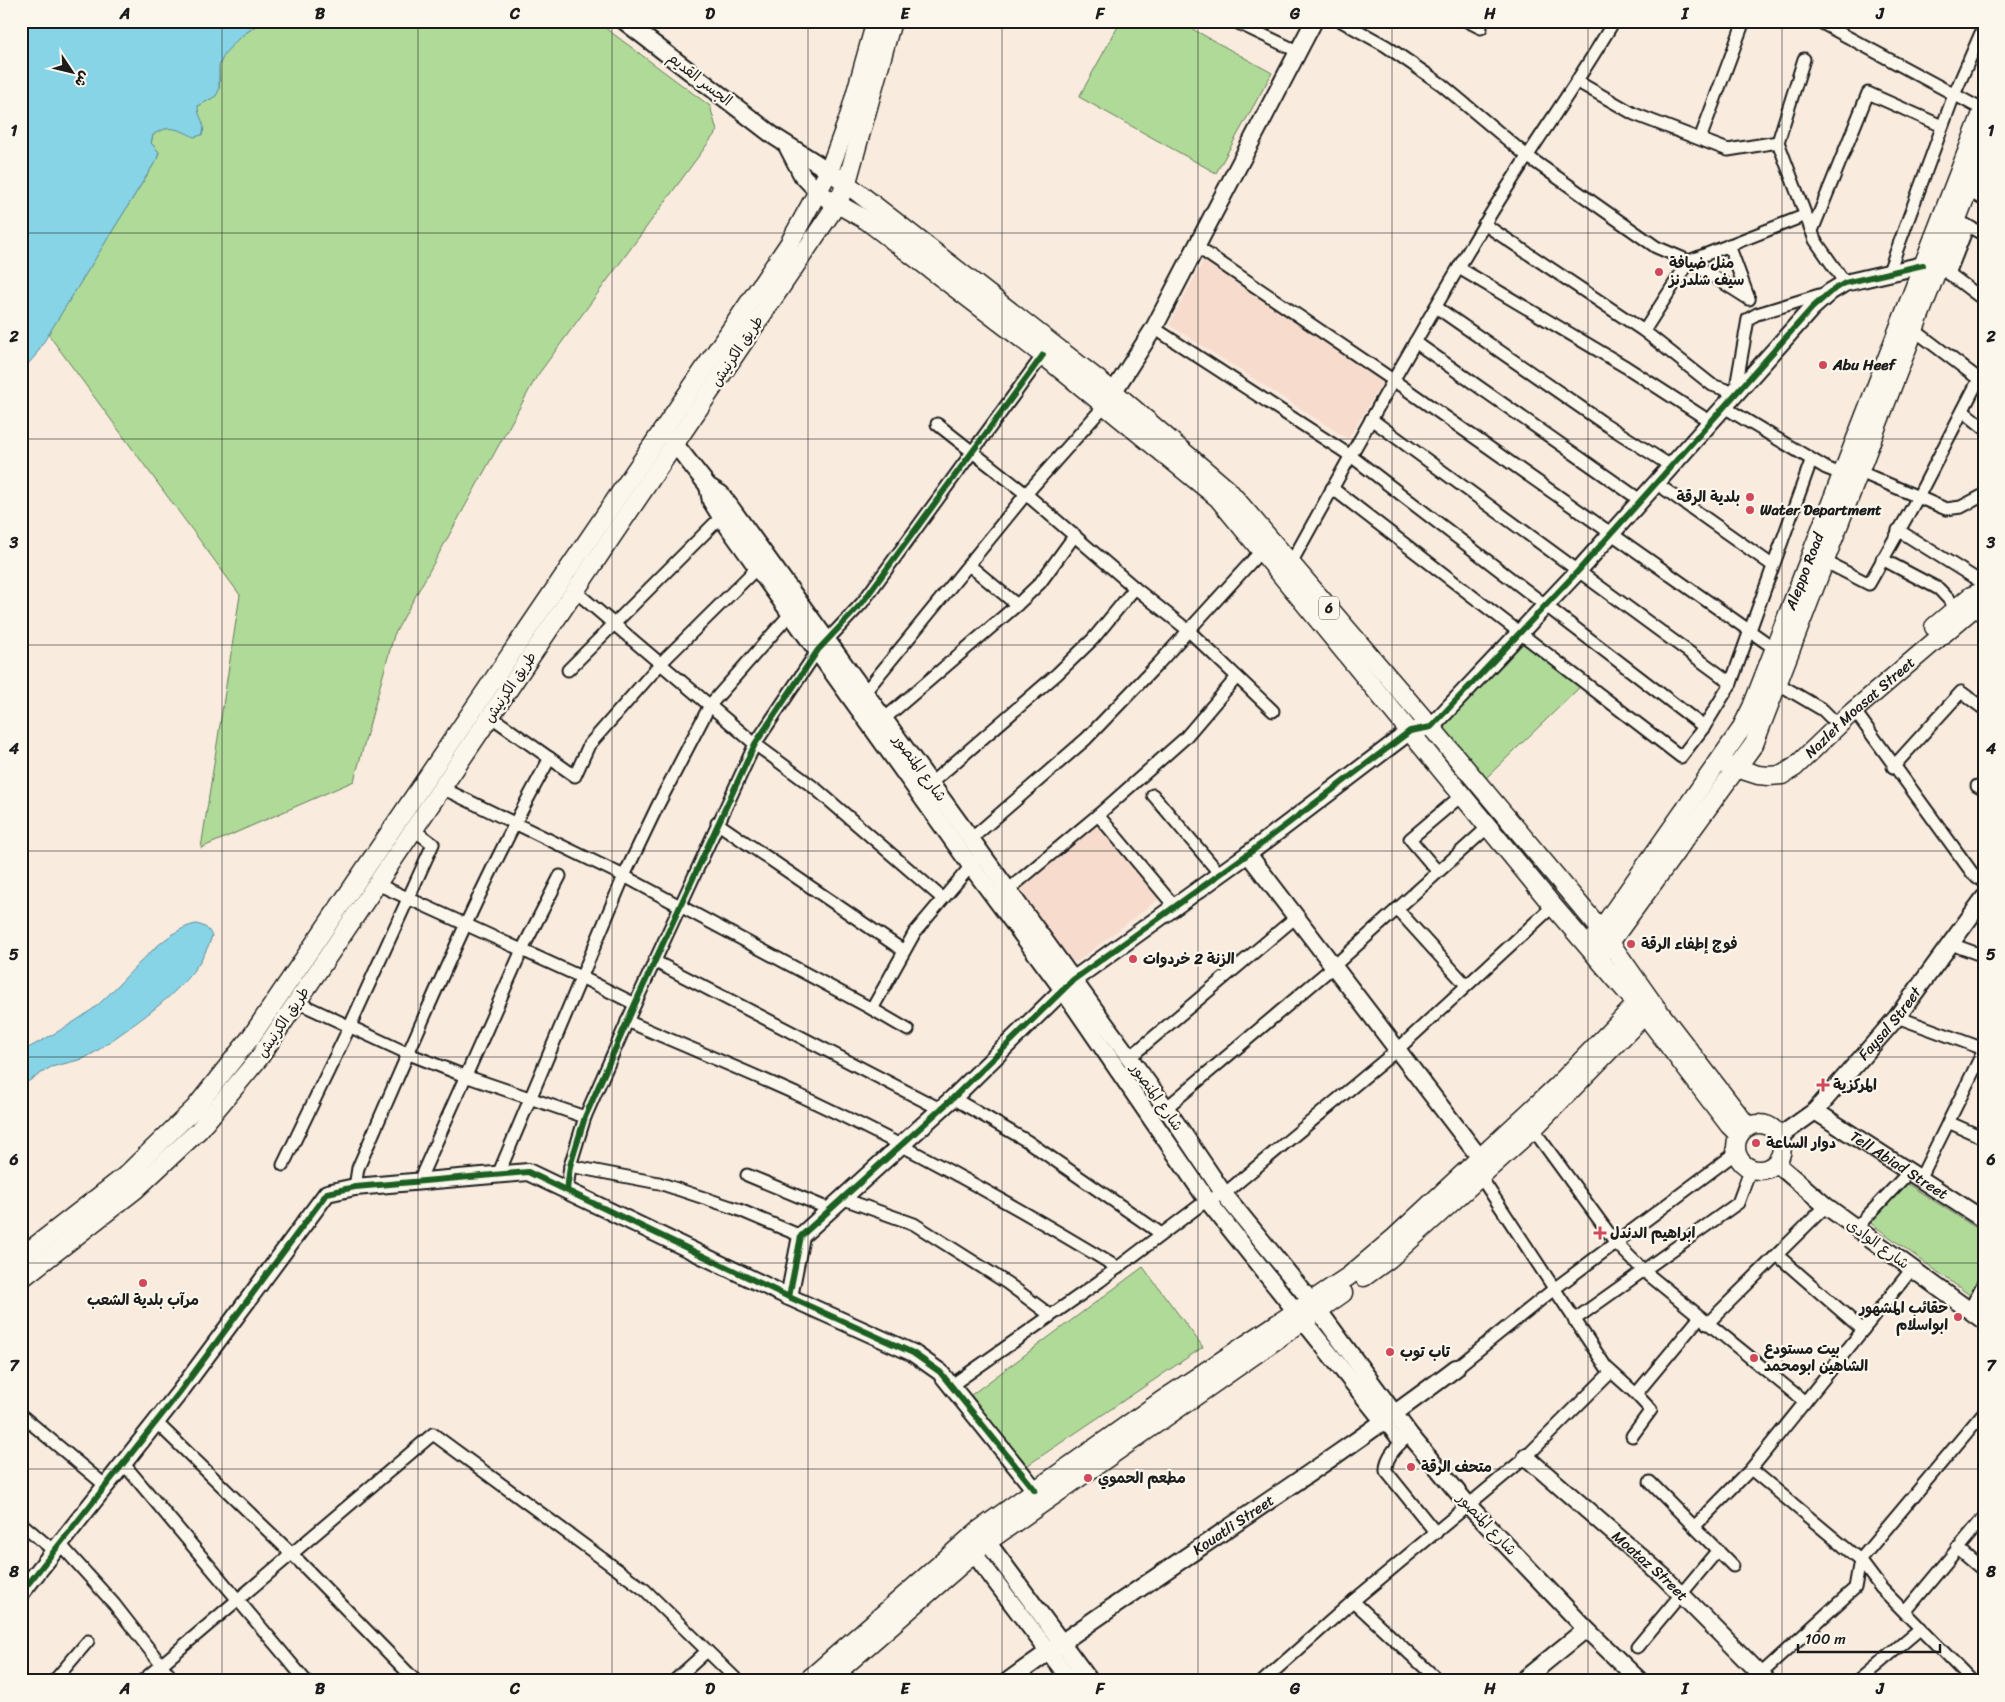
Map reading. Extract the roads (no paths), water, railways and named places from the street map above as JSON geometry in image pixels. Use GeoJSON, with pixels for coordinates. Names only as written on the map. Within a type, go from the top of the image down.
{"type":"FeatureCollection","features":[{"type":"Feature","properties":{"kind":"main road","name":"طريق الكرنيش"},"geometry":{"type":"LineString","coordinates":[[715,369],[789,244],[829,171],[849,118],[876,21]]}},
{"type":"Feature","properties":{"kind":"main road","name":"طريق الكرنيش"},"geometry":{"type":"LineString","coordinates":[[21,1257],[125,1176],[195,1108],[252,1037],[715,369],[837,204],[847,182],[892,21]]}},
{"type":"Feature","properties":{"kind":"main road","name":"Aleppo Road"},"geometry":{"type":"LineString","coordinates":[[1937,268],[1983,109]]}},
{"type":"Feature","properties":{"kind":"main road","name":"Aleppo Road"},"geometry":{"type":"LineString","coordinates":[[1606,937],[1721,757],[1740,731],[1748,715],[1841,474],[1908,325],[1962,223],[1968,190],[1984,149]]}},
{"type":"Feature","properties":{"kind":"main road","name":"6"},"geometry":{"type":"LineString","coordinates":[[829,171],[847,182],[1110,398],[1228,490],[1283,566],[1410,731],[1553,906],[1593,952],[1646,1005]]}},
{"type":"Feature","properties":{"kind":"main road","name":"6"},"geometry":{"type":"LineString","coordinates":[[818,192],[866,220],[1043,355],[1110,398],[1218,498],[1261,551],[1283,566],[1431,727],[1606,937],[1646,1005],[1729,1125],[1741,1138]]}},
{"type":"Feature","properties":{"kind":"main road","name":"Aleppo Road"},"geometry":{"type":"LineString","coordinates":[[1593,952],[1740,764],[1758,736],[1858,471],[1908,325]]}},
{"type":"Feature","properties":{"kind":"main road","name":"طريق الكرنيش"},"geometry":{"type":"LineString","coordinates":[[21,1279],[135,1190],[199,1130],[259,1058],[575,591],[670,436]]}},
{"type":"Feature","properties":{"kind":"main road","name":"Nazlet Moasat Street"},"geometry":{"type":"LineString","coordinates":[[1740,764],[1781,762],[1832,719],[1956,606],[1971,596],[1981,595]]}},
{"type":"Feature","properties":{"kind":"main road","name":"Nazlet Moasat Street"},"geometry":{"type":"LineString","coordinates":[[1721,757],[1740,764],[1758,775],[1782,775],[1795,766],[1981,595]]}},
{"type":"Feature","properties":{"kind":"main road"},"geometry":{"type":"LineString","coordinates":[[807,1681],[976,1542],[1036,1490],[1161,1401],[1308,1311],[1388,1259],[1533,1130],[1646,1005]]}},
{"type":"Feature","properties":{"kind":"main road"},"geometry":{"type":"LineString","coordinates":[[826,1681],[846,1675],[976,1542],[1308,1311],[1480,1158],[1646,1005]]}},
{"type":"Feature","properties":{"kind":"main road"},"geometry":{"type":"LineString","coordinates":[[1757,1124],[1766,1124],[1780,1136],[1781,1154],[1776,1162],[1760,1170],[1751,1168],[1739,1160],[1741,1138],[1757,1124]]}},
{"type":"Feature","properties":{"kind":"street","name":"الجسر القديم"},"geometry":{"type":"LineString","coordinates":[[624,21],[781,142],[829,171]]}},
{"type":"Feature","properties":{"kind":"street"},"geometry":{"type":"LineString","coordinates":[[1234,21],[1298,52]]}},
{"type":"Feature","properties":{"kind":"street"},"geometry":{"type":"LineString","coordinates":[[866,692],[1026,494],[1110,398],[1154,328],[1314,21]]}},
{"type":"Feature","properties":{"kind":"street"},"geometry":{"type":"LineString","coordinates":[[1341,21],[1386,46],[1441,84],[1528,156],[1656,247],[1689,261],[1749,298]]}},
{"type":"Feature","properties":{"kind":"street"},"geometry":{"type":"LineString","coordinates":[[1467,21],[1481,28]]}},
{"type":"Feature","properties":{"kind":"street"},"geometry":{"type":"LineString","coordinates":[[1283,566],[1351,456],[1484,224],[1578,82],[1614,21]]}},
{"type":"Feature","properties":{"kind":"street"},"geometry":{"type":"LineString","coordinates":[[1700,139],[1744,21]]}},
{"type":"Feature","properties":{"kind":"street"},"geometry":{"type":"LineString","coordinates":[[1818,21],[1983,109]]}},
{"type":"Feature","properties":{"kind":"street"},"geometry":{"type":"LineString","coordinates":[[1888,274],[1954,95],[1984,26]]}},
{"type":"Feature","properties":{"kind":"street"},"geometry":{"type":"LineString","coordinates":[[1804,59],[1778,142],[1812,231],[1824,256],[1845,283]]}},
{"type":"Feature","properties":{"kind":"street"},"geometry":{"type":"LineString","coordinates":[[1578,82],[1634,114],[1728,150],[1778,142]]}},
{"type":"Feature","properties":{"kind":"street"},"geometry":{"type":"LineString","coordinates":[[1812,231],[1868,93],[1942,126]]}},
{"type":"Feature","properties":{"kind":"street"},"geometry":{"type":"LineString","coordinates":[[781,142],[802,175],[818,192]]}},
{"type":"Feature","properties":{"kind":"street"},"geometry":{"type":"LineString","coordinates":[[1968,190],[1984,200]]}},
{"type":"Feature","properties":{"kind":"street"},"geometry":{"type":"LineString","coordinates":[[1644,331],[1689,261],[1806,215]]}},
{"type":"Feature","properties":{"kind":"street"},"geometry":{"type":"LineString","coordinates":[[1962,223],[1984,235]]}},
{"type":"Feature","properties":{"kind":"street"},"geometry":{"type":"LineString","coordinates":[[1484,224],[1644,331],[1712,385],[1735,393]]}},
{"type":"Feature","properties":{"kind":"street"},"geometry":{"type":"LineString","coordinates":[[1729,245],[1757,314]]}},
{"type":"Feature","properties":{"kind":"street"},"geometry":{"type":"LineString","coordinates":[[1197,247],[1393,380],[1609,534],[1774,648]]}},
{"type":"Feature","properties":{"kind":"street"},"geometry":{"type":"LineString","coordinates":[[1459,268],[1626,367],[1711,422]]}},
{"type":"Feature","properties":{"kind":"street"},"geometry":{"type":"LineString","coordinates":[[789,1297],[801,1236],[953,1098],[1068,985],[1248,854],[1410,731],[1431,727],[1578,571],[1735,393],[1812,308],[1830,292],[1845,283],[1888,274],[1937,268],[1984,300]]}},
{"type":"Feature","properties":{"kind":"street"},"geometry":{"type":"LineString","coordinates":[[1735,393],[1748,319],[1757,314],[1830,292]]}},
{"type":"Feature","properties":{"kind":"street"},"geometry":{"type":"LineString","coordinates":[[1436,307],[1602,422],[1671,466]]}},
{"type":"Feature","properties":{"kind":"street"},"geometry":{"type":"LineString","coordinates":[[1824,561],[1869,584],[1918,497],[1962,411],[1982,381],[1908,325]]}},
{"type":"Feature","properties":{"kind":"street"},"geometry":{"type":"LineString","coordinates":[[1154,328],[1351,456],[1704,727]]}},
{"type":"Feature","properties":{"kind":"street"},"geometry":{"type":"LineString","coordinates":[[1415,342],[1640,500]]}},
{"type":"Feature","properties":{"kind":"street"},"geometry":{"type":"LineString","coordinates":[[567,1190],[570,1166],[585,1117],[634,1004],[755,744],[823,645],[862,603],[1043,355]]}},
{"type":"Feature","properties":{"kind":"street"},"geometry":{"type":"LineString","coordinates":[[1724,406],[1812,461],[1841,474],[1858,471],[1935,506],[1954,509],[1984,495]]}},
{"type":"Feature","properties":{"kind":"street"},"geometry":{"type":"LineString","coordinates":[[1962,411],[1984,428]]}},
{"type":"Feature","properties":{"kind":"street"},"geometry":{"type":"LineString","coordinates":[[1371,419],[1731,683]]}},
{"type":"Feature","properties":{"kind":"street"},"geometry":{"type":"LineString","coordinates":[[937,424],[1026,494],[1135,588],[1189,631],[1273,711]]}},
{"type":"Feature","properties":{"kind":"street","name":"شارع المنصور"},"geometry":{"type":"LineString","coordinates":[[670,436],[708,486],[721,494],[792,613],[866,692],[971,839],[976,860],[1008,890],[1207,1200],[1308,1311]]}},
{"type":"Feature","properties":{"kind":"street"},"geometry":{"type":"LineString","coordinates":[[1332,488],[1682,757],[1704,727],[1731,683],[1772,565],[1812,461]]}},
{"type":"Feature","properties":{"kind":"street"},"geometry":{"type":"LineString","coordinates":[[1656,482],[1772,565]]}},
{"type":"Feature","properties":{"kind":"street","name":"شارع المنصور"},"geometry":{"type":"LineString","coordinates":[[708,486],[711,501],[721,517],[763,563],[1068,985],[1130,1058],[1224,1194],[1389,1419],[1405,1439],[1586,1629],[1640,1681]]}},
{"type":"Feature","properties":{"kind":"street"},"geometry":{"type":"LineString","coordinates":[[568,670],[721,517]]}},
{"type":"Feature","properties":{"kind":"street"},"geometry":{"type":"LineString","coordinates":[[1898,530],[1981,595]]}},
{"type":"Feature","properties":{"kind":"street"},"geometry":{"type":"LineString","coordinates":[[884,719],[1040,583],[1074,535]]}},
{"type":"Feature","properties":{"kind":"street"},"geometry":{"type":"LineString","coordinates":[[971,839],[1086,740],[1189,631],[1261,551]]}},
{"type":"Feature","properties":{"kind":"street"},"geometry":{"type":"LineString","coordinates":[[1882,559],[1940,590],[1956,606]]}},
{"type":"Feature","properties":{"kind":"street"},"geometry":{"type":"LineString","coordinates":[[490,716],[575,776],[589,745],[661,663],[763,563]]}},
{"type":"Feature","properties":{"kind":"street"},"geometry":{"type":"LineString","coordinates":[[969,565],[1017,605]]}},
{"type":"Feature","properties":{"kind":"street"},"geometry":{"type":"LineString","coordinates":[[930,783],[1064,667],[1092,639],[1135,588]]}},
{"type":"Feature","properties":{"kind":"street"},"geometry":{"type":"LineString","coordinates":[[575,591],[755,744],[816,789],[942,898]]}},
{"type":"Feature","properties":{"kind":"street"},"geometry":{"type":"LineString","coordinates":[[498,1174],[624,876],[657,807],[710,705],[792,613]]}},
{"type":"Feature","properties":{"kind":"street"},"geometry":{"type":"LineString","coordinates":[[1008,890],[1098,815],[1184,738],[1237,677]]}},
{"type":"Feature","properties":{"kind":"street"},"geometry":{"type":"LineString","coordinates":[[1777,682],[1823,710],[1832,719]]}},
{"type":"Feature","properties":{"kind":"street"},"geometry":{"type":"LineString","coordinates":[[1893,767],[1962,692],[1984,708]]}},
{"type":"Feature","properties":{"kind":"street"},"geometry":{"type":"LineString","coordinates":[[1854,710],[1893,767],[1973,874],[1984,882]]}},
{"type":"Feature","properties":{"kind":"street"},"geometry":{"type":"LineString","coordinates":[[355,1187],[358,1168],[466,924],[513,824],[550,758]]}},
{"type":"Feature","properties":{"kind":"street"},"geometry":{"type":"LineString","coordinates":[[442,788],[513,824],[624,876],[908,1030]]}},
{"type":"Feature","properties":{"kind":"street"},"geometry":{"type":"LineString","coordinates":[[1154,795],[1220,874]]}},
{"type":"Feature","properties":{"kind":"street"},"geometry":{"type":"LineString","coordinates":[[1438,872],[1410,839],[1462,795]]}},
{"type":"Feature","properties":{"kind":"street"},"geometry":{"type":"LineString","coordinates":[[1098,815],[1174,907]]}},
{"type":"Feature","properties":{"kind":"street"},"geometry":{"type":"LineString","coordinates":[[717,823],[904,951]]}},
{"type":"Feature","properties":{"kind":"street"},"geometry":{"type":"LineString","coordinates":[[1166,1108],[1334,966],[1488,827]]}},
{"type":"Feature","properties":{"kind":"street"},"geometry":{"type":"LineString","coordinates":[[283,1165],[350,1026],[433,844],[414,830]]}},
{"type":"Feature","properties":{"kind":"street"},"geometry":{"type":"LineString","coordinates":[[1248,854],[1480,1158]]}},
{"type":"Feature","properties":{"kind":"street"},"geometry":{"type":"LineString","coordinates":[[872,1009],[904,951],[942,898],[976,860]]}},
{"type":"Feature","properties":{"kind":"street"},"geometry":{"type":"LineString","coordinates":[[419,1181],[522,950],[560,876]]}},
{"type":"Feature","properties":{"kind":"street"},"geometry":{"type":"LineString","coordinates":[[377,884],[581,977],[634,1004]]}},
{"type":"Feature","properties":{"kind":"street","name":"Faysal Street"},"geometry":{"type":"LineString","coordinates":[[1780,1136],[1815,1111],[1897,1017],[1984,898]]}},
{"type":"Feature","properties":{"kind":"street"},"geometry":{"type":"LineString","coordinates":[[952,1385],[1118,1268],[1160,1234],[1207,1200],[1224,1194],[1397,1050],[1553,906]]}},
{"type":"Feature","properties":{"kind":"street"},"geometry":{"type":"LineString","coordinates":[[1397,909],[1466,986]]}},
{"type":"Feature","properties":{"kind":"street"},"geometry":{"type":"LineString","coordinates":[[1130,1058],[1296,917]]}},
{"type":"Feature","properties":{"kind":"street"},"geometry":{"type":"LineString","coordinates":[[1952,942],[1959,947],[1984,956]]}},
{"type":"Feature","properties":{"kind":"street"},"geometry":{"type":"LineString","coordinates":[[654,961],[940,1109]]}},
{"type":"Feature","properties":{"kind":"street"},"geometry":{"type":"LineString","coordinates":[[298,1002],[409,1054],[465,1076],[585,1117]]}},
{"type":"Feature","properties":{"kind":"street"},"geometry":{"type":"LineString","coordinates":[[1856,1228],[1915,1176],[1948,1122],[1984,1050],[1897,1017]]}},
{"type":"Feature","properties":{"kind":"street"},"geometry":{"type":"LineString","coordinates":[[627,1021],[817,1104],[900,1145],[1030,1214],[1118,1268]]}},
{"type":"Feature","properties":{"kind":"street"},"geometry":{"type":"LineString","coordinates":[[953,1098],[1027,1141],[1160,1234]]}},
{"type":"Feature","properties":{"kind":"street","name":"Tell Abiad Street"},"geometry":{"type":"LineString","coordinates":[[1815,1111],[1984,1220]]}},
{"type":"Feature","properties":{"kind":"street"},"geometry":{"type":"LineString","coordinates":[[1948,1122],[1984,1138]]}},
{"type":"Feature","properties":{"kind":"street"},"geometry":{"type":"LineString","coordinates":[[1533,1130],[1616,1243],[1644,1271],[1805,1402]]}},
{"type":"Feature","properties":{"kind":"street"},"geometry":{"type":"LineString","coordinates":[[1456,1368],[1616,1243],[1741,1138]]}},
{"type":"Feature","properties":{"kind":"street","name":"شارع الوادى"},"geometry":{"type":"LineString","coordinates":[[1776,1162],[1826,1206],[1984,1321]]}},
{"type":"Feature","properties":{"kind":"street"},"geometry":{"type":"LineString","coordinates":[[570,1166],[659,1183],[737,1209],[801,1236]]}},
{"type":"Feature","properties":{"kind":"street"},"geometry":{"type":"LineString","coordinates":[[1574,1320],[1738,1203],[1751,1168]]}},
{"type":"Feature","properties":{"kind":"street"},"geometry":{"type":"LineString","coordinates":[[21,1593],[156,1422],[327,1193],[355,1187],[528,1172],[789,1297],[913,1353],[940,1372],[952,1385],[1036,1490]]}},
{"type":"Feature","properties":{"kind":"street"},"geometry":{"type":"LineString","coordinates":[[747,1175],[829,1209]]}},
{"type":"Feature","properties":{"kind":"street"},"geometry":{"type":"LineString","coordinates":[[1480,1176],[1574,1320],[1611,1372],[1651,1410],[1632,1436]]}},
{"type":"Feature","properties":{"kind":"street"},"geometry":{"type":"LineString","coordinates":[[841,1198],[914,1224],[1007,1282],[1050,1315]]}},
{"type":"Feature","properties":{"kind":"street"},"geometry":{"type":"LineString","coordinates":[[1636,1394],[1703,1320],[1776,1255],[1826,1206]]}},
{"type":"Feature","properties":{"kind":"street"},"geometry":{"type":"LineString","coordinates":[[1776,1255],[1863,1330]]}},
{"type":"Feature","properties":{"kind":"street"},"geometry":{"type":"LineString","coordinates":[[1695,1526],[1752,1469],[1912,1269]]}},
{"type":"Feature","properties":{"kind":"street"},"geometry":{"type":"LineString","coordinates":[[1969,1311],[1984,1282]]}},
{"type":"Feature","properties":{"kind":"street","name":"Kouatli Street"},"geometry":{"type":"LineString","coordinates":[[1008,1681],[1389,1419],[1456,1368]]}},
{"type":"Feature","properties":{"kind":"street"},"geometry":{"type":"LineString","coordinates":[[1263,1681],[1353,1600],[1526,1457],[1611,1372]]}},
{"type":"Feature","properties":{"kind":"street"},"geometry":{"type":"LineString","coordinates":[[21,1415],[106,1486]]}},
{"type":"Feature","properties":{"kind":"street"},"geometry":{"type":"LineString","coordinates":[[1760,1678],[1855,1588],[1860,1560],[1982,1419]]}},
{"type":"Feature","properties":{"kind":"street"},"geometry":{"type":"LineString","coordinates":[[156,1422],[292,1554],[416,1681]]}},
{"type":"Feature","properties":{"kind":"street"},"geometry":{"type":"LineString","coordinates":[[142,1681],[433,1434],[645,1590],[738,1681]]}},
{"type":"Feature","properties":{"kind":"street"},"geometry":{"type":"LineString","coordinates":[[1405,1439],[1388,1459],[1386,1467],[1388,1476],[1436,1533]]}},
{"type":"Feature","properties":{"kind":"street","name":"Moataz Street"},"geometry":{"type":"LineString","coordinates":[[1526,1457],[1681,1594],[1760,1678]]}},
{"type":"Feature","properties":{"kind":"street"},"geometry":{"type":"LineString","coordinates":[[123,1464],[239,1599],[306,1681]]}},
{"type":"Feature","properties":{"kind":"street"},"geometry":{"type":"LineString","coordinates":[[1752,1469],[1860,1560],[1881,1588],[1972,1681]]}},
{"type":"Feature","properties":{"kind":"street"},"geometry":{"type":"LineString","coordinates":[[1650,1482],[1733,1566]]}},
{"type":"Feature","properties":{"kind":"street"},"geometry":{"type":"LineString","coordinates":[[1905,1612],[1984,1516]]}},
{"type":"Feature","properties":{"kind":"street"},"geometry":{"type":"LineString","coordinates":[[21,1523],[57,1547],[114,1604],[174,1681]]}},
{"type":"Feature","properties":{"kind":"street"},"geometry":{"type":"LineString","coordinates":[[976,1542],[1055,1647],[1090,1681]]}},
{"type":"Feature","properties":{"kind":"street"},"geometry":{"type":"LineString","coordinates":[[1957,1548],[1984,1571]]}},
{"type":"Feature","properties":{"kind":"street"},"geometry":{"type":"LineString","coordinates":[[1637,1646],[1718,1550]]}},
{"type":"Feature","properties":{"kind":"street"},"geometry":{"type":"LineString","coordinates":[[1353,1600],[1439,1681]]}},
{"type":"Feature","properties":{"kind":"street"},"geometry":{"type":"LineString","coordinates":[[1858,1681],[1921,1628]]}},
{"type":"Feature","properties":{"kind":"street"},"geometry":{"type":"LineString","coordinates":[[1522,1681],[1586,1629]]}},
{"type":"Feature","properties":{"kind":"street"},"geometry":{"type":"LineString","coordinates":[[54,1681],[88,1641]]}},
{"type":"Feature","properties":{"kind":"street"},"geometry":{"type":"LineString","coordinates":[[1055,1647],[1071,1681]]}},
{"type":"Feature","properties":{"kind":"street"},"geometry":{"type":"LineString","coordinates":[[674,1681],[707,1651]]}},
{"type":"Feature","properties":{"kind":"water"},"geometry":{"type":"Polygon","coordinates":[[[21,21],[262,21],[239,38],[225,53],[219,66],[219,90],[216,96],[198,106],[204,127],[202,135],[194,137],[178,130],[169,129],[153,135],[151,143],[159,152],[157,159],[35,356],[21,372],[21,21]]]}},
{"type":"Feature","properties":{"kind":"water"},"geometry":{"type":"Polygon","coordinates":[[[196,924],[206,928],[212,936],[204,954],[193,971],[179,987],[147,1015],[97,1051],[83,1059],[51,1067],[21,1086],[21,1052],[86,1014],[169,936],[183,928],[196,924]]]}},
{"type":"Feature","properties":{"kind":"place","name":"منل ضيافة سيف شلدرنز"},"geometry":{"type":"Point","coordinates":[1659,272]}},
{"type":"Feature","properties":{"kind":"place","name":"Abu Heef"},"geometry":{"type":"Point","coordinates":[1823,365]}},
{"type":"Feature","properties":{"kind":"place","name":"بلدية الرقة"},"geometry":{"type":"Point","coordinates":[1750,497]}},
{"type":"Feature","properties":{"kind":"place","name":"Water Department"},"geometry":{"type":"Point","coordinates":[1750,510]}},
{"type":"Feature","properties":{"kind":"place","name":"فوج إطفاء الرقة"},"geometry":{"type":"Point","coordinates":[1631,944]}},
{"type":"Feature","properties":{"kind":"place","name":"الزنة 2 خردوات"},"geometry":{"type":"Point","coordinates":[1133,959]}},
{"type":"Feature","properties":{"kind":"place","name":"المركزية"},"geometry":{"type":"Point","coordinates":[1823,1085]}},
{"type":"Feature","properties":{"kind":"place","name":"دوار الساعة"},"geometry":{"type":"Point","coordinates":[1756,1143]}},
{"type":"Feature","properties":{"kind":"place","name":"ابراهيم الدندل"},"geometry":{"type":"Point","coordinates":[1600,1233]}},
{"type":"Feature","properties":{"kind":"place","name":"مرآب بلدية الشعب"},"geometry":{"type":"Point","coordinates":[143,1283]}},
{"type":"Feature","properties":{"kind":"place","name":"حقائب المشهور ابواسلام"},"geometry":{"type":"Point","coordinates":[1958,1317]}},
{"type":"Feature","properties":{"kind":"place","name":"تاب توب"},"geometry":{"type":"Point","coordinates":[1390,1352]}},
{"type":"Feature","properties":{"kind":"place","name":"بيت مستودع الشاهين ابومحمد"},"geometry":{"type":"Point","coordinates":[1754,1358]}},
{"type":"Feature","properties":{"kind":"place","name":"متحف الرقة"},"geometry":{"type":"Point","coordinates":[1411,1467]}},
{"type":"Feature","properties":{"kind":"place","name":"مطعم الحموي"},"geometry":{"type":"Point","coordinates":[1088,1478]}}]}
